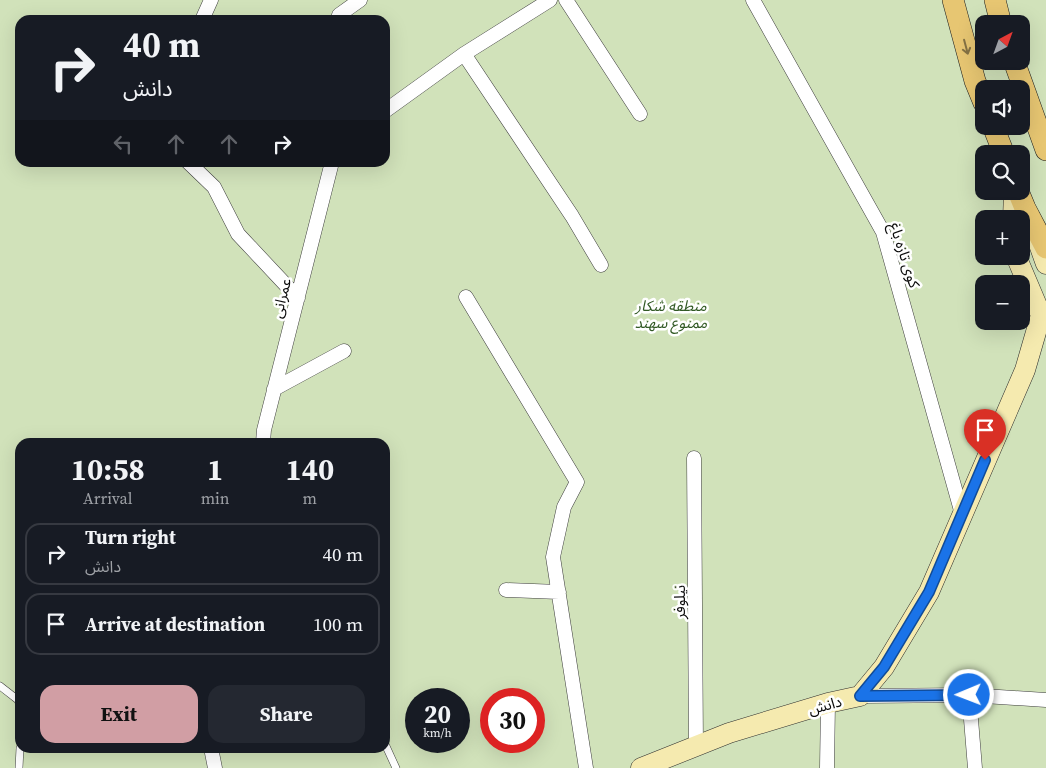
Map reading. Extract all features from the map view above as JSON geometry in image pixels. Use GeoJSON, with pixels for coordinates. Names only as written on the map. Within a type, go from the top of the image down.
{"type":"FeatureCollection","features":[{"type":"Feature","properties":{"kind":"main road"},"geometry":{"type":"LineString","coordinates":[[954,0],[975,81]]}},
{"type":"Feature","properties":{"kind":"main road"},"geometry":{"type":"LineString","coordinates":[[995,0],[999,15]]}},
{"type":"Feature","properties":{"kind":"main road"},"geometry":{"type":"LineString","coordinates":[[1017,70],[1046,150]]}},
{"type":"Feature","properties":{"kind":"main road"},"geometry":{"type":"LineString","coordinates":[[1017,202],[1046,248]]}},
{"type":"Feature","properties":{"kind":"street"},"geometry":{"type":"LineString","coordinates":[[204,15],[211,0]]}},
{"type":"Feature","properties":{"kind":"street"},"geometry":{"type":"LineString","coordinates":[[339,15],[360,0]]}},
{"type":"Feature","properties":{"kind":"street"},"geometry":{"type":"LineString","coordinates":[[390,107],[464,54],[550,0]]}},
{"type":"Feature","properties":{"kind":"street"},"geometry":{"type":"LineString","coordinates":[[566,0],[640,114]]}},
{"type":"Feature","properties":{"kind":"street","name":"کوی تازه باغ"},"geometry":{"type":"LineString","coordinates":[[754,0],[883,232],[962,514]]}},
{"type":"Feature","properties":{"kind":"street"},"geometry":{"type":"LineString","coordinates":[[464,54],[572,216],[601,265]]}},
{"type":"Feature","properties":{"kind":"street"},"geometry":{"type":"LineString","coordinates":[[193,167],[214,187],[238,234],[298,298]]}},
{"type":"Feature","properties":{"kind":"street","name":"عمرانی"},"geometry":{"type":"LineString","coordinates":[[263,438],[274,388],[331,167]]}},
{"type":"Feature","properties":{"kind":"street"},"geometry":{"type":"LineString","coordinates":[[1017,202],[1046,264]]}},
{"type":"Feature","properties":{"kind":"street","name":"دانش"},"geometry":{"type":"LineString","coordinates":[[641,768],[729,733],[828,703],[860,696],[884,667],[929,592],[1025,370],[1043,320],[1020,265]]}},
{"type":"Feature","properties":{"kind":"street"},"geometry":{"type":"LineString","coordinates":[[466,297],[577,482],[564,507],[553,557],[586,768]]}},
{"type":"Feature","properties":{"kind":"street"},"geometry":{"type":"LineString","coordinates":[[274,388],[344,351]]}},
{"type":"Feature","properties":{"kind":"street","name":"نیلوفر"},"geometry":{"type":"LineString","coordinates":[[694,458],[696,746]]}},
{"type":"Feature","properties":{"kind":"street"},"geometry":{"type":"LineString","coordinates":[[506,590],[559,592]]}},
{"type":"Feature","properties":{"kind":"street"},"geometry":{"type":"LineString","coordinates":[[969,695],[975,768]]}},
{"type":"Feature","properties":{"kind":"street"},"geometry":{"type":"LineString","coordinates":[[860,696],[969,695],[1046,700]]}},
{"type":"Feature","properties":{"kind":"street"},"geometry":{"type":"LineString","coordinates":[[827,768],[828,703]]}},
{"type":"Feature","properties":{"kind":"street"},"geometry":{"type":"LineString","coordinates":[[212,753],[215,768]]}},
{"type":"Feature","properties":{"kind":"lane"},"geometry":{"type":"LineString","coordinates":[[0,686],[15,698]]}},
{"type":"Feature","properties":{"kind":"lane"},"geometry":{"type":"LineString","coordinates":[[19,768],[20,753]]}},
{"type":"Feature","properties":{"kind":"lane"},"geometry":{"type":"LineString","coordinates":[[389,753],[396,768]]}},
{"type":"Feature","properties":{"kind":"green space","name":"منطقه شکار ممنوع سهند"},"geometry":{"type":"Polygon","coordinates":[[[0,0],[1046,0],[1046,768],[0,768],[0,0]]]}},
{"type":"Feature","properties":{"kind":"route"},"geometry":{"type":"LineString","coordinates":[[969,695],[860,696],[884,667],[929,592],[985,460]]}}]}
